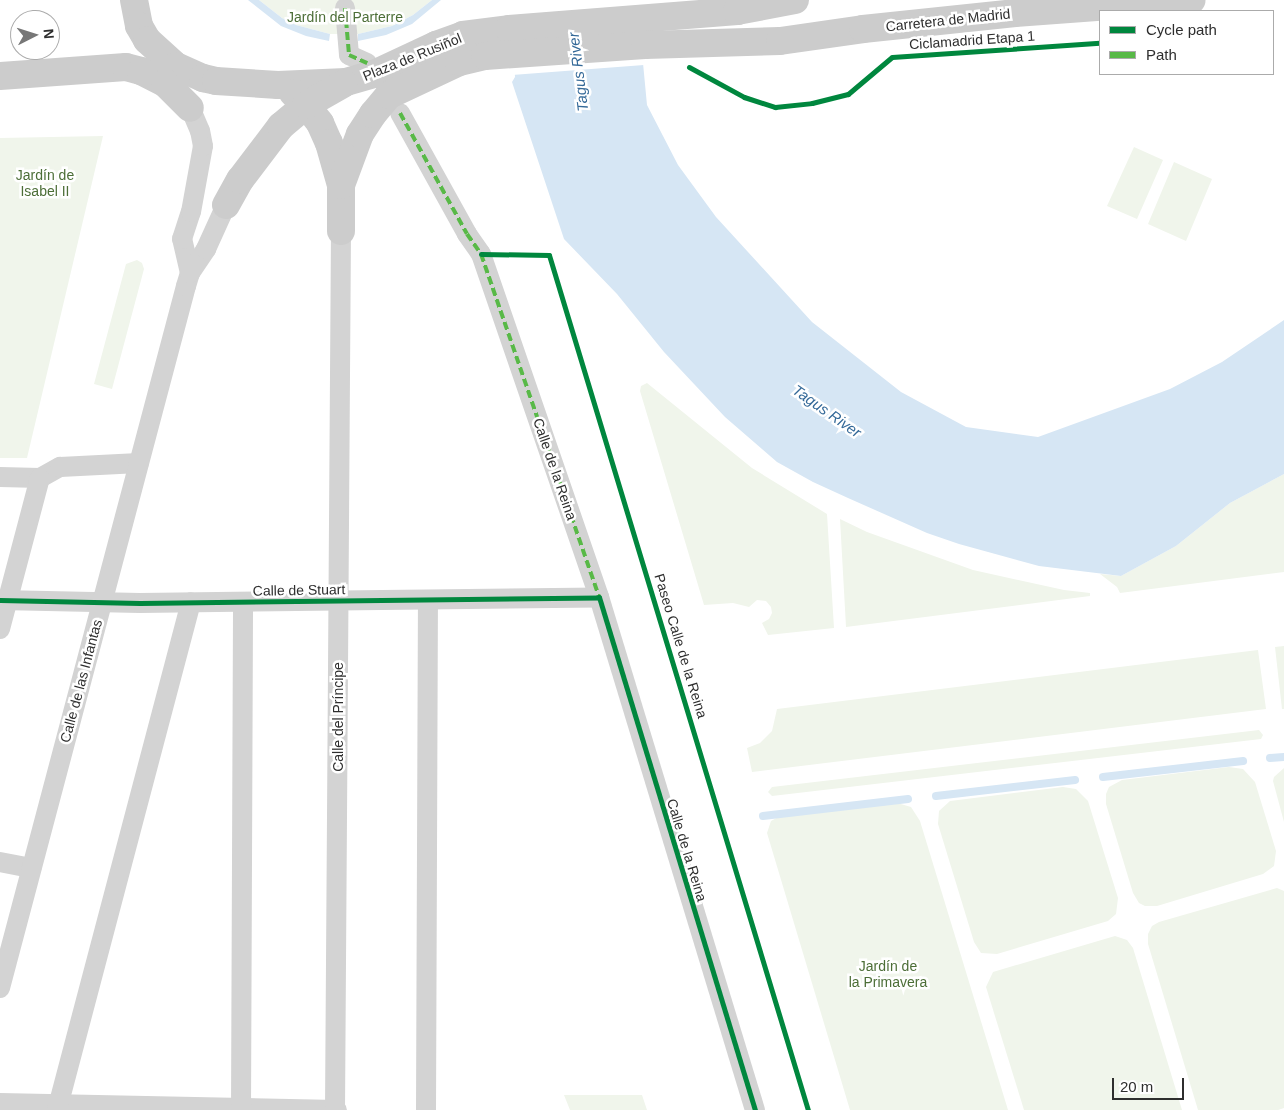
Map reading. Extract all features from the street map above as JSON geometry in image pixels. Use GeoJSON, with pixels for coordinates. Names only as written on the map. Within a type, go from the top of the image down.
{"type":"FeatureCollection","features":[{"type":"Feature","properties":{"kind":"main road"},"geometry":{"type":"LineString","coordinates":[[126,66],[138,56],[139,26],[134,0]]}},
{"type":"Feature","properties":{"kind":"main road"},"geometry":{"type":"LineString","coordinates":[[510,42],[644,33],[795,0]]}},
{"type":"Feature","properties":{"kind":"main road","name":"Carretera de Madrid"},"geometry":{"type":"LineString","coordinates":[[644,33],[740,43],[823,35],[1013,7],[1192,0]]}},
{"type":"Feature","properties":{"kind":"main road"},"geometry":{"type":"LineString","coordinates":[[139,26],[165,83],[190,108]]}},
{"type":"Feature","properties":{"kind":"main road","name":"Plaza de Rusiñol"},"geometry":{"type":"LineString","coordinates":[[226,205],[240,180],[281,126],[306,105],[346,82],[370,69],[463,35],[510,42]]}},
{"type":"Feature","properties":{"kind":"main road","name":"Plaza de Rusiñol"},"geometry":{"type":"LineString","coordinates":[[341,184],[360,134],[373,114],[389,95],[459,62],[485,56],[510,42]]}},
{"type":"Feature","properties":{"kind":"main road"},"geometry":{"type":"LineString","coordinates":[[0,76],[126,66],[159,67]]}},
{"type":"Feature","properties":{"kind":"main road","name":"Plaza de Rusiñol"},"geometry":{"type":"LineString","coordinates":[[159,67],[203,78],[278,85],[346,82]]}},
{"type":"Feature","properties":{"kind":"main road","name":"Plaza de Rusiñol"},"geometry":{"type":"LineString","coordinates":[[278,85],[294,94],[306,105],[320,123],[329,143],[341,184],[341,231]]}},
{"type":"Feature","properties":{"kind":"street"},"geometry":{"type":"LineString","coordinates":[[345,8],[349,55],[370,69]]}},
{"type":"Feature","properties":{"kind":"street"},"geometry":{"type":"LineString","coordinates":[[188,279],[182,239],[191,212],[203,146],[200,131],[190,108]]}},
{"type":"Feature","properties":{"kind":"street","name":"Calle de la Reina"},"geometry":{"type":"LineString","coordinates":[[400,113],[467,234],[481,254],[599,597],[755,1110]]}},
{"type":"Feature","properties":{"kind":"street","name":"Plaza de Rusiñol"},"geometry":{"type":"LineString","coordinates":[[188,279],[206,249],[226,205]]}},
{"type":"Feature","properties":{"kind":"street","name":"Plaza de Rusiñol"},"geometry":{"type":"LineString","coordinates":[[341,231],[342,324]]}},
{"type":"Feature","properties":{"kind":"street","name":"Calle de las Infantas"},"geometry":{"type":"LineString","coordinates":[[0,988],[188,279]]}},
{"type":"Feature","properties":{"kind":"street","name":"Calle del Príncipe"},"geometry":{"type":"LineString","coordinates":[[336,1110],[338,600],[342,324]]}},
{"type":"Feature","properties":{"kind":"street"},"geometry":{"type":"LineString","coordinates":[[0,477],[40,478],[60,467],[139,463]]}},
{"type":"Feature","properties":{"kind":"street"},"geometry":{"type":"LineString","coordinates":[[0,629],[4,600],[40,478]]}},
{"type":"Feature","properties":{"kind":"street","name":"Calle de Stuart"},"geometry":{"type":"LineString","coordinates":[[4,600],[243,602],[599,597]]}},
{"type":"Feature","properties":{"kind":"street"},"geometry":{"type":"LineString","coordinates":[[426,1110],[428,600]]}},
{"type":"Feature","properties":{"kind":"street"},"geometry":{"type":"LineString","coordinates":[[58,1108],[191,602]]}},
{"type":"Feature","properties":{"kind":"street"},"geometry":{"type":"LineString","coordinates":[[241,1109],[243,602]]}},
{"type":"Feature","properties":{"kind":"street"},"geometry":{"type":"LineString","coordinates":[[0,862],[31,868]]}},
{"type":"Feature","properties":{"kind":"street"},"geometry":{"type":"LineString","coordinates":[[0,1103],[58,1108],[336,1110]]}},
{"type":"Feature","properties":{"kind":"green space","name":"Jardín del Parterre"},"geometry":{"type":"Polygon","coordinates":[[[259,0],[432,0],[413,15],[392,26],[358,34],[330,34],[296,25],[282,18],[259,0]]]}},
{"type":"Feature","properties":{"kind":"green space","name":"Jardín de Isabel II"},"geometry":{"type":"Polygon","coordinates":[[[103,136],[27,458],[0,458],[0,138],[103,136]]]}},
{"type":"Feature","properties":{"kind":"green space"},"geometry":{"type":"Polygon","coordinates":[[[1134,147],[1163,160],[1137,219],[1107,206],[1134,147]]]}},
{"type":"Feature","properties":{"kind":"green space"},"geometry":{"type":"Polygon","coordinates":[[[1174,162],[1212,179],[1186,241],[1148,224],[1174,162]]]}},
{"type":"Feature","properties":{"kind":"green space"},"geometry":{"type":"Polygon","coordinates":[[[137,260],[142,263],[144,269],[112,389],[94,384],[126,264],[137,260]]]}},
{"type":"Feature","properties":{"kind":"green space"},"geometry":{"type":"Polygon","coordinates":[[[647,383],[752,468],[827,514],[834,628],[768,635],[762,623],[769,619],[772,613],[771,607],[766,601],[757,600],[749,607],[733,603],[704,605],[640,391],[641,386],[647,383]]]}},
{"type":"Feature","properties":{"kind":"green space"},"geometry":{"type":"Polygon","coordinates":[[[1284,474],[1284,572],[1120,593],[1117,587],[1100,574],[1121,576],[1176,546],[1230,503],[1284,474]]]}},
{"type":"Feature","properties":{"kind":"green space"},"geometry":{"type":"Polygon","coordinates":[[[840,519],[867,532],[973,570],[1064,590],[1090,593],[1090,596],[846,627],[840,519]]]}},
{"type":"Feature","properties":{"kind":"green space"},"geometry":{"type":"Polygon","coordinates":[[[1284,646],[1284,709],[1282,709],[1275,647],[1284,646]]]}},
{"type":"Feature","properties":{"kind":"green space"},"geometry":{"type":"Polygon","coordinates":[[[1258,650],[1266,709],[752,772],[747,748],[760,743],[772,731],[777,709],[1258,650]]]}},
{"type":"Feature","properties":{"kind":"green space"},"geometry":{"type":"Polygon","coordinates":[[[1259,730],[1263,735],[1261,739],[772,796],[768,792],[772,787],[1259,730]]]}},
{"type":"Feature","properties":{"kind":"green space"},"geometry":{"type":"Polygon","coordinates":[[[1229,767],[1243,769],[1255,782],[1276,851],[1274,866],[1263,874],[1157,906],[1145,906],[1139,903],[1133,893],[1106,804],[1106,794],[1109,787],[1122,780],[1229,767]]]}},
{"type":"Feature","properties":{"kind":"green space"},"geometry":{"type":"Polygon","coordinates":[[[1284,768],[1284,822],[1273,781],[1274,777],[1284,768]]]}},
{"type":"Feature","properties":{"kind":"green space"},"geometry":{"type":"Polygon","coordinates":[[[1063,787],[1076,789],[1088,801],[1118,898],[1116,914],[1108,921],[997,954],[981,953],[974,942],[938,824],[939,811],[950,801],[1063,787]]]}},
{"type":"Feature","properties":{"kind":"green space","name":"Jardín de la Primavera"},"geometry":{"type":"Polygon","coordinates":[[[894,802],[911,807],[920,821],[1008,1110],[850,1110],[767,833],[771,821],[780,816],[894,802]]]}},
{"type":"Feature","properties":{"kind":"green space"},"geometry":{"type":"Polygon","coordinates":[[[1277,888],[1284,891],[1284,1108],[1278,1110],[1198,1110],[1148,944],[1148,934],[1152,926],[1159,922],[1277,888]]]}},
{"type":"Feature","properties":{"kind":"green space"},"geometry":{"type":"Polygon","coordinates":[[[1115,936],[1127,940],[1133,948],[1182,1110],[1024,1110],[986,987],[993,972],[1115,936]]]}},
{"type":"Feature","properties":{"kind":"green space"},"geometry":{"type":"Polygon","coordinates":[[[564,1095],[642,1095],[647,1110],[570,1110],[564,1095]]]}},
{"type":"Feature","properties":{"kind":"water"},"geometry":{"type":"Polygon","coordinates":[[[248,0],[259,0],[282,18],[296,25],[330,34],[329,41],[306,36],[281,26],[248,0]]]}},
{"type":"Feature","properties":{"kind":"water"},"geometry":{"type":"Polygon","coordinates":[[[432,0],[441,0],[412,24],[386,35],[358,41],[358,34],[392,26],[413,15],[432,0]]]}},
{"type":"Feature","properties":{"kind":"water","name":"Tagus River"},"geometry":{"type":"Polygon","coordinates":[[[510,0],[637,0],[647,105],[678,165],[716,217],[812,322],[901,392],[966,427],[1038,437],[1170,389],[1222,362],[1284,320],[1284,474],[1230,503],[1176,546],[1121,576],[1039,566],[959,544],[927,533],[848,498],[813,482],[777,462],[725,417],[664,352],[617,294],[564,239],[512,82],[515,77],[510,0]]]}},
{"type":"Feature","properties":{"kind":"pier"},"geometry":{"type":"Polygon","coordinates":[[[507,0],[639,0],[644,65],[512,75],[507,0]]]}},
{"type":"Feature","properties":{"kind":"waterway"},"geometry":{"type":"LineString","coordinates":[[1270,758],[1284,757]]}},
{"type":"Feature","properties":{"kind":"waterway"},"geometry":{"type":"LineString","coordinates":[[1103,777],[1243,761]]}},
{"type":"Feature","properties":{"kind":"waterway"},"geometry":{"type":"LineString","coordinates":[[936,796],[1075,780]]}},
{"type":"Feature","properties":{"kind":"waterway"},"geometry":{"type":"LineString","coordinates":[[763,816],[908,799]]}},
{"type":"Feature","properties":{"kind":"marked path"},"geometry":{"type":"LineString","coordinates":[[345,8],[349,55],[367,63]]}},
{"type":"Feature","properties":{"kind":"marked path"},"geometry":{"type":"LineString","coordinates":[[400,113],[467,234],[481,254],[599,597]]}},
{"type":"Feature","properties":{"kind":"cycle path","name":"Ciclamadrid Etapa 1"},"geometry":{"type":"LineString","coordinates":[[689,67],[744,97],[775,107],[812,103],[848,94],[892,57],[1099,43]]}},
{"type":"Feature","properties":{"kind":"cycle path","name":"Paseo Calle de la Reina"},"geometry":{"type":"LineString","coordinates":[[481,254],[549,255],[808,1110]]}},
{"type":"Feature","properties":{"kind":"cycle path"},"geometry":{"type":"LineString","coordinates":[[0,600],[140,603],[599,597],[755,1110]]}}]}
